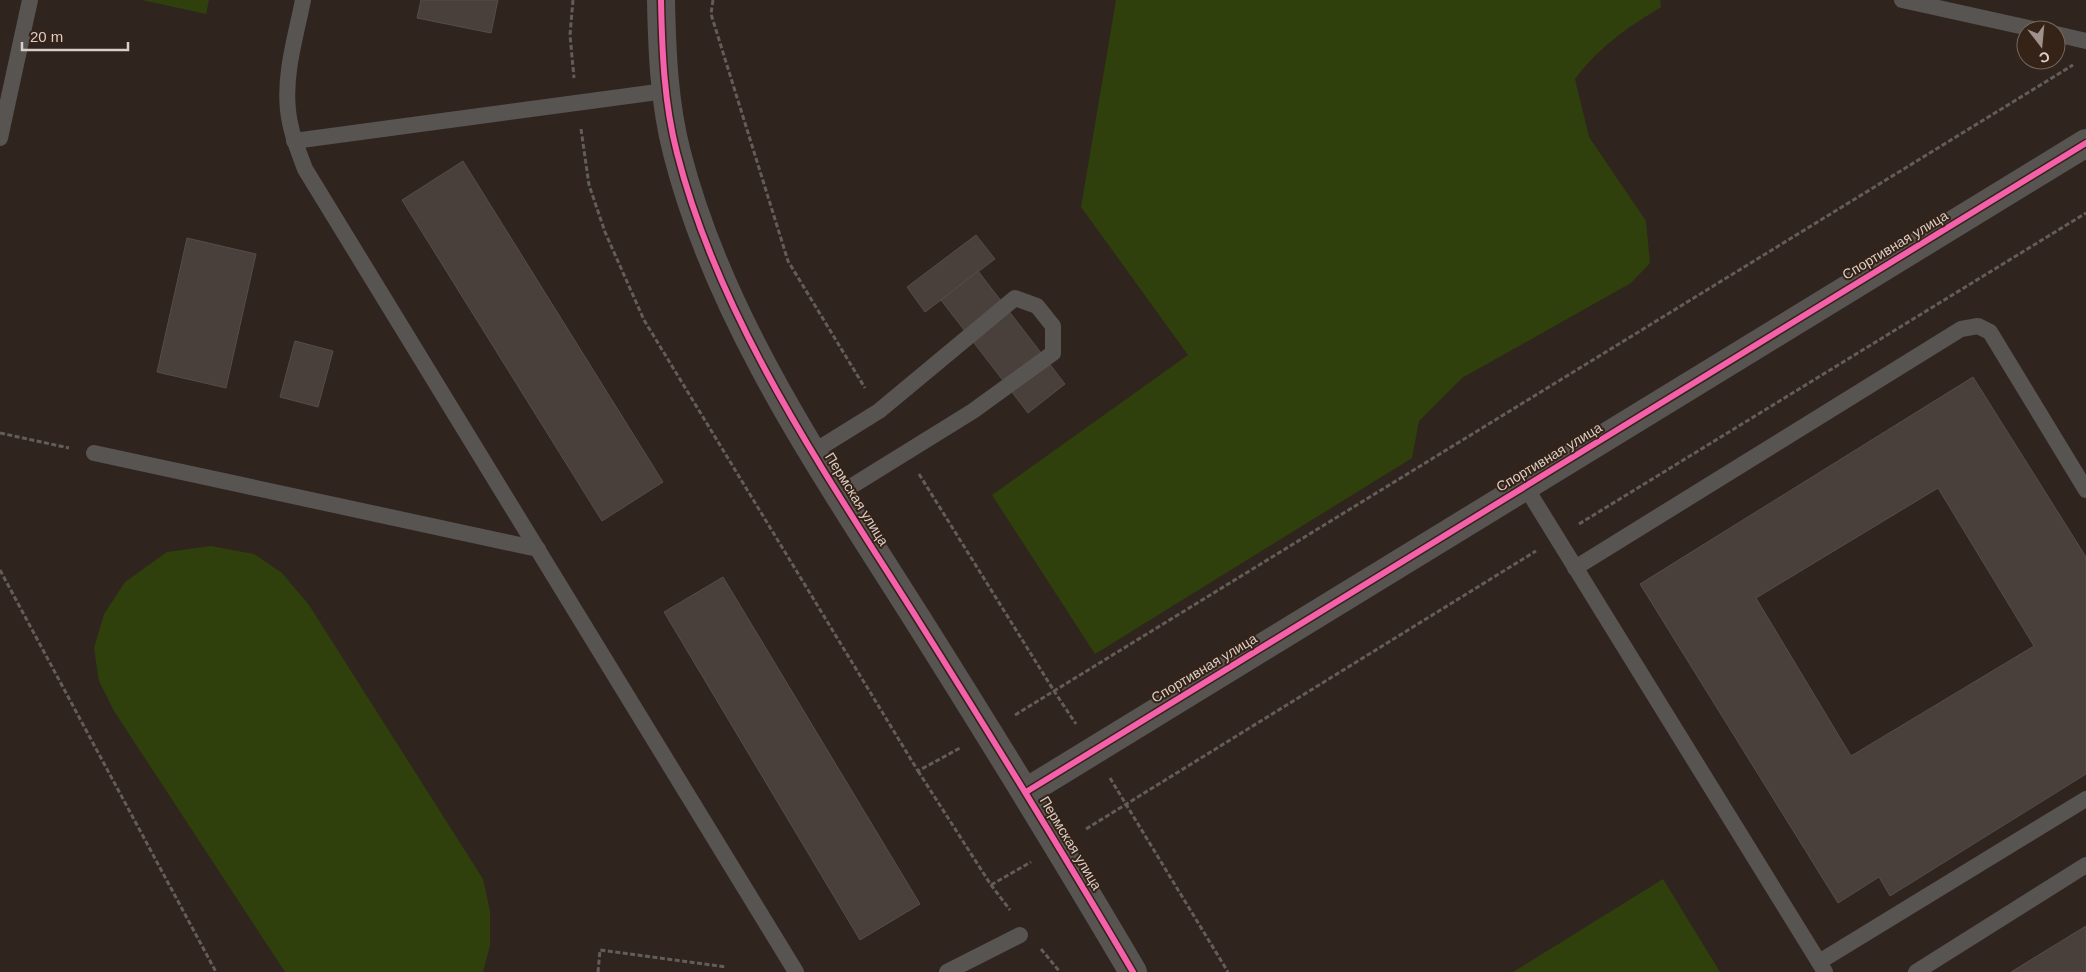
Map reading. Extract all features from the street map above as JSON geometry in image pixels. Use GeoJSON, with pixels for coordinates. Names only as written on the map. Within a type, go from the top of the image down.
{"type":"FeatureCollection","features":[{"type":"Feature","properties":{"kind":"street","name":"Пермская улица"},"geometry":{"type":"LineString","coordinates":[[661,0],[665,91],[676,152],[698,224],[753,346],[813,452],[1026,792],[1132,972]]}},
{"type":"Feature","properties":{"kind":"street","name":"Спортивная улица"},"geometry":{"type":"LineString","coordinates":[[1026,792],[2086,143]]}},
{"type":"Feature","properties":{"kind":"lane"},"geometry":{"type":"LineString","coordinates":[[0,138],[30,0]]}},
{"type":"Feature","properties":{"kind":"lane"},"geometry":{"type":"LineString","coordinates":[[303,0],[287,83],[288,111],[294,141],[306,169],[318,192],[796,972]]}},
{"type":"Feature","properties":{"kind":"lane"},"geometry":{"type":"LineString","coordinates":[[1902,0],[2016,25]]}},
{"type":"Feature","properties":{"kind":"lane"},"geometry":{"type":"LineString","coordinates":[[2066,36],[2086,41]]}},
{"type":"Feature","properties":{"kind":"lane"},"geometry":{"type":"LineString","coordinates":[[294,141],[665,91]]}},
{"type":"Feature","properties":{"kind":"lane"},"geometry":{"type":"LineString","coordinates":[[813,452],[879,411],[1015,298],[1037,306],[1053,326],[1053,353],[974,411],[839,494]]}},
{"type":"Feature","properties":{"kind":"lane"},"geometry":{"type":"LineString","coordinates":[[1575,568],[1961,329],[1978,326],[1990,332],[2086,490]]}},
{"type":"Feature","properties":{"kind":"lane"},"geometry":{"type":"LineString","coordinates":[[94,453],[538,549]]}},
{"type":"Feature","properties":{"kind":"lane"},"geometry":{"type":"LineString","coordinates":[[1525,486],[1822,967],[2086,799]]}},
{"type":"Feature","properties":{"kind":"lane"},"geometry":{"type":"LineString","coordinates":[[1916,972],[2086,865]]}},
{"type":"Feature","properties":{"kind":"lane"},"geometry":{"type":"LineString","coordinates":[[947,972],[1020,935]]}},
{"type":"Feature","properties":{"kind":"path"},"geometry":{"type":"LineString","coordinates":[[572,0],[570,35],[577,103],[589,185],[605,232],[644,320],[918,772],[990,885],[1015,916]]}},
{"type":"Feature","properties":{"kind":"path"},"geometry":{"type":"LineString","coordinates":[[713,0],[710,14],[788,262],[805,286],[879,411]]}},
{"type":"Feature","properties":{"kind":"path"},"geometry":{"type":"LineString","coordinates":[[918,772],[988,732],[2078,63]]}},
{"type":"Feature","properties":{"kind":"path"},"geometry":{"type":"LineString","coordinates":[[0,433],[94,453]]}},
{"type":"Feature","properties":{"kind":"path"},"geometry":{"type":"LineString","coordinates":[[907,453],[1054,691],[1093,750],[1228,972]]}},
{"type":"Feature","properties":{"kind":"path"},"geometry":{"type":"LineString","coordinates":[[0,570],[216,972]]}},
{"type":"Feature","properties":{"kind":"path"},"geometry":{"type":"LineString","coordinates":[[1039,946],[1060,972]]}},
{"type":"Feature","properties":{"kind":"path"},"geometry":{"type":"LineString","coordinates":[[598,972],[600,950],[726,967]]}},
{"type":"Feature","properties":{"kind":"green space"},"geometry":{"type":"Polygon","coordinates":[[[142,0],[209,0],[206,14],[142,0]]]}},
{"type":"Feature","properties":{"kind":"green space"},"geometry":{"type":"Polygon","coordinates":[[[1116,0],[1660,0],[1661,7],[1637,22],[1604,47],[1575,79],[1589,137],[1646,221],[1650,263],[1631,283],[1462,378],[1419,421],[1412,458],[1095,654],[992,495],[1188,355],[1081,207],[1116,0]]]}},
{"type":"Feature","properties":{"kind":"green space"},"geometry":{"type":"Polygon","coordinates":[[[211,546],[254,554],[282,573],[309,605],[483,879],[490,911],[490,946],[483,972],[285,972],[114,711],[99,681],[94,648],[104,614],[125,582],[167,552],[211,546]]]}},
{"type":"Feature","properties":{"kind":"green space"},"geometry":{"type":"Polygon","coordinates":[[[1663,879],[1720,972],[1513,972],[1663,879]]]}},
{"type":"Feature","properties":{"kind":"building"},"geometry":{"type":"Polygon","coordinates":[[[421,0],[498,0],[491,33],[417,18],[421,0]]]}},
{"type":"Feature","properties":{"kind":"building"},"geometry":{"type":"Polygon","coordinates":[[[463,161],[663,482],[602,521],[402,200],[463,161]]]}},
{"type":"Feature","properties":{"kind":"building"},"geometry":{"type":"Polygon","coordinates":[[[976,235],[995,259],[925,312],[907,287],[976,235]]]}},
{"type":"Feature","properties":{"kind":"building"},"geometry":{"type":"Polygon","coordinates":[[[187,238],[256,254],[226,388],[157,372],[187,238]]]}},
{"type":"Feature","properties":{"kind":"building"},"geometry":{"type":"Polygon","coordinates":[[[978,271],[1065,384],[1028,413],[941,300],[978,271]]]}},
{"type":"Feature","properties":{"kind":"building"},"geometry":{"type":"Polygon","coordinates":[[[295,341],[333,351],[318,407],[280,397],[295,341]]]}},
{"type":"Feature","properties":{"kind":"building"},"geometry":{"type":"Polygon","coordinates":[[[1973,377],[2086,557],[2086,774],[1890,896],[1879,877],[1838,903],[1640,584],[1973,377]],[[1938,488],[1756,598],[1851,756],[2034,646],[1938,488]]]}},
{"type":"Feature","properties":{"kind":"building"},"geometry":{"type":"Polygon","coordinates":[[[723,577],[920,904],[860,940],[664,612],[723,577]]]}},
{"type":"Feature","properties":{"kind":"building"},"geometry":{"type":"Polygon","coordinates":[[[2086,926],[2086,972],[2011,972],[2086,926]]]}},
{"type":"Feature","properties":{"kind":"cycle path"},"geometry":{"type":"LineString","coordinates":[[661,0],[666,96],[677,153],[696,216],[720,277],[748,337],[813,453],[1000,751],[1133,972]]}},
{"type":"Feature","properties":{"kind":"cycle path"},"geometry":{"type":"LineString","coordinates":[[1026,792],[2086,143]]}}]}
